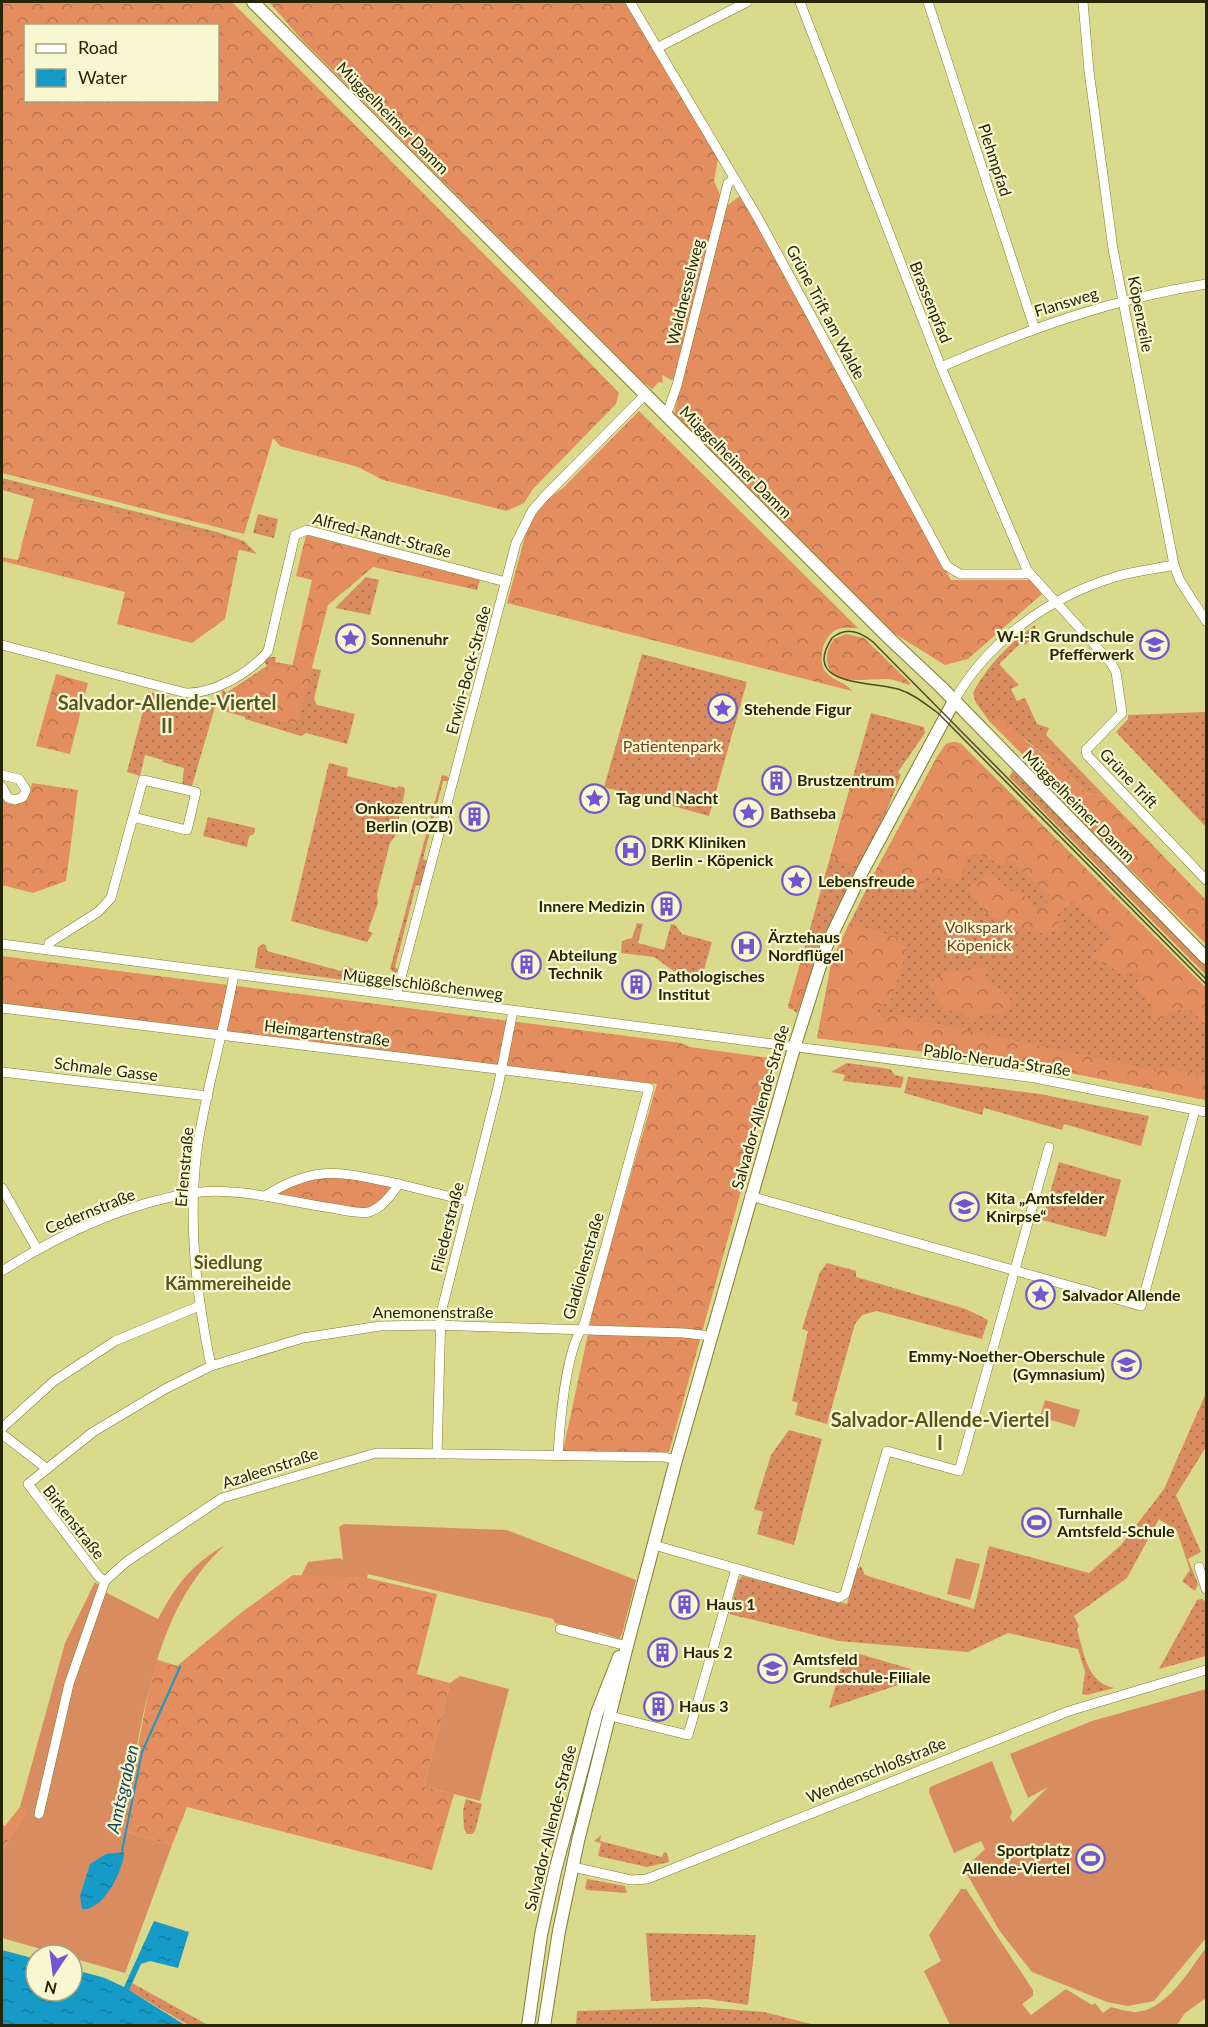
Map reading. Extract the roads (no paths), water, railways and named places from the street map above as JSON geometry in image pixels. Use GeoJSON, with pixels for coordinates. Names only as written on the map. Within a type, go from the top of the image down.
{"type":"FeatureCollection","features":[{"type":"Feature","properties":{"kind":"main road","name":"Müggelheimer Damm"},"geometry":{"type":"LineString","coordinates":[[253,2],[954,701],[1201,949],[1206,958]]}},
{"type":"Feature","properties":{"kind":"main road","name":"Salvador-Allende-Straße"},"geometry":{"type":"LineString","coordinates":[[544,2025],[573,1867],[627,1646],[676,1460],[794,1048],[830,937],[862,872],[954,701]]}},
{"type":"Feature","properties":{"kind":"main road","name":"Salvador-Allende-Straße"},"geometry":{"type":"LineString","coordinates":[[528,2025],[541,1935],[597,1713],[615,1663],[627,1646]]}},
{"type":"Feature","properties":{"kind":"main road","name":"Wendenschloßstraße"},"geometry":{"type":"LineString","coordinates":[[558,1864],[573,1867]]}},
{"type":"Feature","properties":{"kind":"street","name":"Grüne Trift am Walde"},"geometry":{"type":"LineString","coordinates":[[630,2],[764,228],[947,566],[960,574],[1029,574]]}},
{"type":"Feature","properties":{"kind":"street"},"geometry":{"type":"LineString","coordinates":[[657,48],[743,2]]}},
{"type":"Feature","properties":{"kind":"street","name":"Brassenpfad"},"geometry":{"type":"LineString","coordinates":[[800,2],[941,367],[1029,574],[1057,603]]}},
{"type":"Feature","properties":{"kind":"street","name":"Plehmpfad"},"geometry":{"type":"LineString","coordinates":[[927,2],[1034,327]]}},
{"type":"Feature","properties":{"kind":"street","name":"Köpenzeile"},"geometry":{"type":"LineString","coordinates":[[1083,2],[1100,164],[1123,301],[1174,565],[1180,581],[1206,621]]}},
{"type":"Feature","properties":{"kind":"street","name":"Waldnesselweg"},"geometry":{"type":"LineString","coordinates":[[664,414],[669,408],[677,385],[728,183],[734,179]]}},
{"type":"Feature","properties":{"kind":"street","name":"Flansweg"},"geometry":{"type":"LineString","coordinates":[[941,367],[1034,327],[1123,301],[1206,284]]}},
{"type":"Feature","properties":{"kind":"street","name":"Erwin-Bock-Straße"},"geometry":{"type":"LineString","coordinates":[[396,996],[516,543],[532,511],[645,395]]}},
{"type":"Feature","properties":{"kind":"street","name":"Alfred-Randt-Straße"},"geometry":{"type":"LineString","coordinates":[[2,645],[186,693],[213,690],[261,660],[268,651],[295,535],[307,530],[506,582]]}},
{"type":"Feature","properties":{"kind":"street"},"geometry":{"type":"LineString","coordinates":[[954,701],[967,678],[997,645],[1030,619],[1057,603],[1113,578],[1174,565]]}},
{"type":"Feature","properties":{"kind":"street","name":"Grüne Trift"},"geometry":{"type":"LineString","coordinates":[[1057,603],[1111,663],[1116,672],[1122,713],[1086,750],[1087,755],[1206,880]]}},
{"type":"Feature","properties":{"kind":"street"},"geometry":{"type":"LineString","coordinates":[[2,775],[19,779],[26,790],[21,798],[11,800],[2,787]]}},
{"type":"Feature","properties":{"kind":"street"},"geometry":{"type":"LineString","coordinates":[[48,949],[49,943],[98,912],[111,898],[143,780],[196,792],[187,830],[133,817]]}},
{"type":"Feature","properties":{"kind":"street","name":"Müggelschlößchenweg"},"geometry":{"type":"LineString","coordinates":[[2,944],[794,1048]]}},
{"type":"Feature","properties":{"kind":"street","name":"Erlenstraße"},"geometry":{"type":"LineString","coordinates":[[211,1366],[199,1306],[195,1264],[194,1192],[198,1144],[223,1036],[234,974]]}},
{"type":"Feature","properties":{"kind":"street","name":"Heimgartenstraße"},"geometry":{"type":"LineString","coordinates":[[2,1008],[648,1088]]}},
{"type":"Feature","properties":{"kind":"street","name":"Fliederstraße"},"geometry":{"type":"LineString","coordinates":[[437,1454],[439,1325],[502,1070],[513,1011]]}},
{"type":"Feature","properties":{"kind":"street","name":"Pablo-Neruda-Straße"},"geometry":{"type":"LineString","coordinates":[[794,1048],[1035,1078],[1206,1112]]}},
{"type":"Feature","properties":{"kind":"street","name":"Schmale Gasse"},"geometry":{"type":"LineString","coordinates":[[2,1072],[208,1096]]}},
{"type":"Feature","properties":{"kind":"street","name":"Gladiolenstraße"},"geometry":{"type":"LineString","coordinates":[[558,1455],[566,1386],[648,1088]]}},
{"type":"Feature","properties":{"kind":"street"},"geometry":{"type":"LineString","coordinates":[[750,1196],[1140,1306],[1195,1110]]}},
{"type":"Feature","properties":{"kind":"street"},"geometry":{"type":"LineString","coordinates":[[654,1545],[839,1598],[845,1594],[887,1451],[959,1471],[1049,1148]]}},
{"type":"Feature","properties":{"kind":"street"},"geometry":{"type":"LineString","coordinates":[[265,1196],[303,1176],[327,1172],[399,1184],[468,1201]]}},
{"type":"Feature","properties":{"kind":"street","name":"Cedernstraße"},"geometry":{"type":"LineString","coordinates":[[2,1271],[72,1230],[117,1212],[194,1192],[265,1196],[284,1202],[365,1212],[380,1206],[399,1184]]}},
{"type":"Feature","properties":{"kind":"street"},"geometry":{"type":"LineString","coordinates":[[2,1188],[37,1249]]}},
{"type":"Feature","properties":{"kind":"street"},"geometry":{"type":"LineString","coordinates":[[2,1428],[54,1381],[115,1341],[199,1306]]}},
{"type":"Feature","properties":{"kind":"street","name":"Anemonenstraße"},"geometry":{"type":"LineString","coordinates":[[46,1468],[119,1415],[211,1366],[274,1345],[324,1334],[380,1326],[439,1325],[711,1336]]}},
{"type":"Feature","properties":{"kind":"street","name":"Birkenstraße"},"geometry":{"type":"LineString","coordinates":[[2,1434],[46,1468],[28,1484],[30,1489],[99,1577],[105,1581]]}},
{"type":"Feature","properties":{"kind":"street","name":"Azaleenstraße"},"geometry":{"type":"LineString","coordinates":[[39,1814],[69,1684],[105,1581],[126,1562],[222,1498],[369,1455],[558,1455],[666,1457],[676,1460]]}},
{"type":"Feature","properties":{"kind":"street"},"geometry":{"type":"LineString","coordinates":[[1199,1567],[1206,1589]]}},
{"type":"Feature","properties":{"kind":"street"},"geometry":{"type":"LineString","coordinates":[[610,1716],[688,1735],[736,1569]]}},
{"type":"Feature","properties":{"kind":"street"},"geometry":{"type":"LineString","coordinates":[[560,1629],[627,1646]]}},
{"type":"Feature","properties":{"kind":"street","name":"Wendenschloßstraße"},"geometry":{"type":"LineString","coordinates":[[573,1867],[631,1880],[648,1879],[1069,1711],[1206,1670]]}},
{"type":"Feature","properties":{"kind":"water"},"geometry":{"type":"Polygon","coordinates":[[[124,1852],[116,1878],[105,1897],[90,1908],[82,1909],[80,1896],[90,1864],[106,1854],[124,1852]]]}},
{"type":"Feature","properties":{"kind":"water"},"geometry":{"type":"Polygon","coordinates":[[[154,1921],[189,1932],[178,1968],[150,1961],[141,1964],[129,1990],[185,2025],[2,2025],[2,1950],[24,1956],[24,2003],[84,2003],[84,1972],[105,1978],[124,1987],[154,1921]]]}},
{"type":"Feature","properties":{"kind":"waterway","name":"Amtsgraben"},"geometry":{"type":"LineString","coordinates":[[122,1851],[142,1752],[180,1667]]}},
{"type":"Feature","properties":{"kind":"tram line"},"geometry":{"type":"LineString","coordinates":[[1206,979],[873,642],[853,631],[842,632],[832,638],[825,654],[825,666],[832,674],[844,679],[904,691],[938,713],[1206,984]]}},
{"type":"Feature","properties":{"kind":"place","name":"Sonnenuhr"},"geometry":{"type":"Point","coordinates":[350,639]}},
{"type":"Feature","properties":{"kind":"place","name":"W-I-R Grundschule Pfefferwerk"},"geometry":{"type":"Point","coordinates":[1155,645]}},
{"type":"Feature","properties":{"kind":"place","name":"Stehende Figur"},"geometry":{"type":"Point","coordinates":[723,709]}},
{"type":"Feature","properties":{"kind":"place","name":"Brustzentrum"},"geometry":{"type":"Point","coordinates":[776,780]}},
{"type":"Feature","properties":{"kind":"place","name":"Tag und Nacht"},"geometry":{"type":"Point","coordinates":[595,798]}},
{"type":"Feature","properties":{"kind":"place","name":"Bathseba"},"geometry":{"type":"Point","coordinates":[749,813]}},
{"type":"Feature","properties":{"kind":"place","name":"Onkozentrum Berlin (OZB)"},"geometry":{"type":"Point","coordinates":[474,817]}},
{"type":"Feature","properties":{"kind":"place","name":"DRK Kliniken Berlin - Köpenick"},"geometry":{"type":"Point","coordinates":[630,851]}},
{"type":"Feature","properties":{"kind":"place","name":"Lebensfreude"},"geometry":{"type":"Point","coordinates":[797,881]}},
{"type":"Feature","properties":{"kind":"place","name":"Innere Medizin"},"geometry":{"type":"Point","coordinates":[666,906]}},
{"type":"Feature","properties":{"kind":"place","name":"Ärztehaus Nordflügel"},"geometry":{"type":"Point","coordinates":[747,946]}},
{"type":"Feature","properties":{"kind":"place","name":"Abteilung Technik"},"geometry":{"type":"Point","coordinates":[527,964]}},
{"type":"Feature","properties":{"kind":"place","name":"Pathologisches Institut"},"geometry":{"type":"Point","coordinates":[637,985]}},
{"type":"Feature","properties":{"kind":"place","name":"Kita „Amtsfelder Knirpse“"},"geometry":{"type":"Point","coordinates":[965,1207]}},
{"type":"Feature","properties":{"kind":"place","name":"Salvador Allende"},"geometry":{"type":"Point","coordinates":[1041,1295]}},
{"type":"Feature","properties":{"kind":"place","name":"Emmy-Noether-Oberschule (Gymnasium)"},"geometry":{"type":"Point","coordinates":[1126,1365]}},
{"type":"Feature","properties":{"kind":"place","name":"Turnhalle Amtsfeld-Schule"},"geometry":{"type":"Point","coordinates":[1036,1522]}},
{"type":"Feature","properties":{"kind":"place","name":"Haus 1"},"geometry":{"type":"Point","coordinates":[685,1604]}},
{"type":"Feature","properties":{"kind":"place","name":"Haus 2"},"geometry":{"type":"Point","coordinates":[662,1652]}},
{"type":"Feature","properties":{"kind":"place","name":"Amtsfeld Grundschule-Filiale"},"geometry":{"type":"Point","coordinates":[772,1668]}},
{"type":"Feature","properties":{"kind":"place","name":"Haus 3"},"geometry":{"type":"Point","coordinates":[658,1706]}},
{"type":"Feature","properties":{"kind":"place","name":"Sportplatz Allende-Viertel"},"geometry":{"type":"Point","coordinates":[1091,1859]}},
{"type":"Feature","properties":{"kind":"district","name":"Salvador-Allende-Viertel II"},"geometry":{"type":"Point","coordinates":[167,714]}},
{"type":"Feature","properties":{"kind":"district","name":"Siedlung Kämmereiheide"},"geometry":{"type":"Point","coordinates":[228,1273]}},
{"type":"Feature","properties":{"kind":"district","name":"Salvador-Allende-Viertel I"},"geometry":{"type":"Point","coordinates":[940,1432]}},
{"type":"Feature","properties":{"kind":"park label","name":"Patientenpark"},"geometry":{"type":"Point","coordinates":[672,746]}},
{"type":"Feature","properties":{"kind":"park label","name":"Volkspark Köpenick"},"geometry":{"type":"Point","coordinates":[979,936]}}]}
